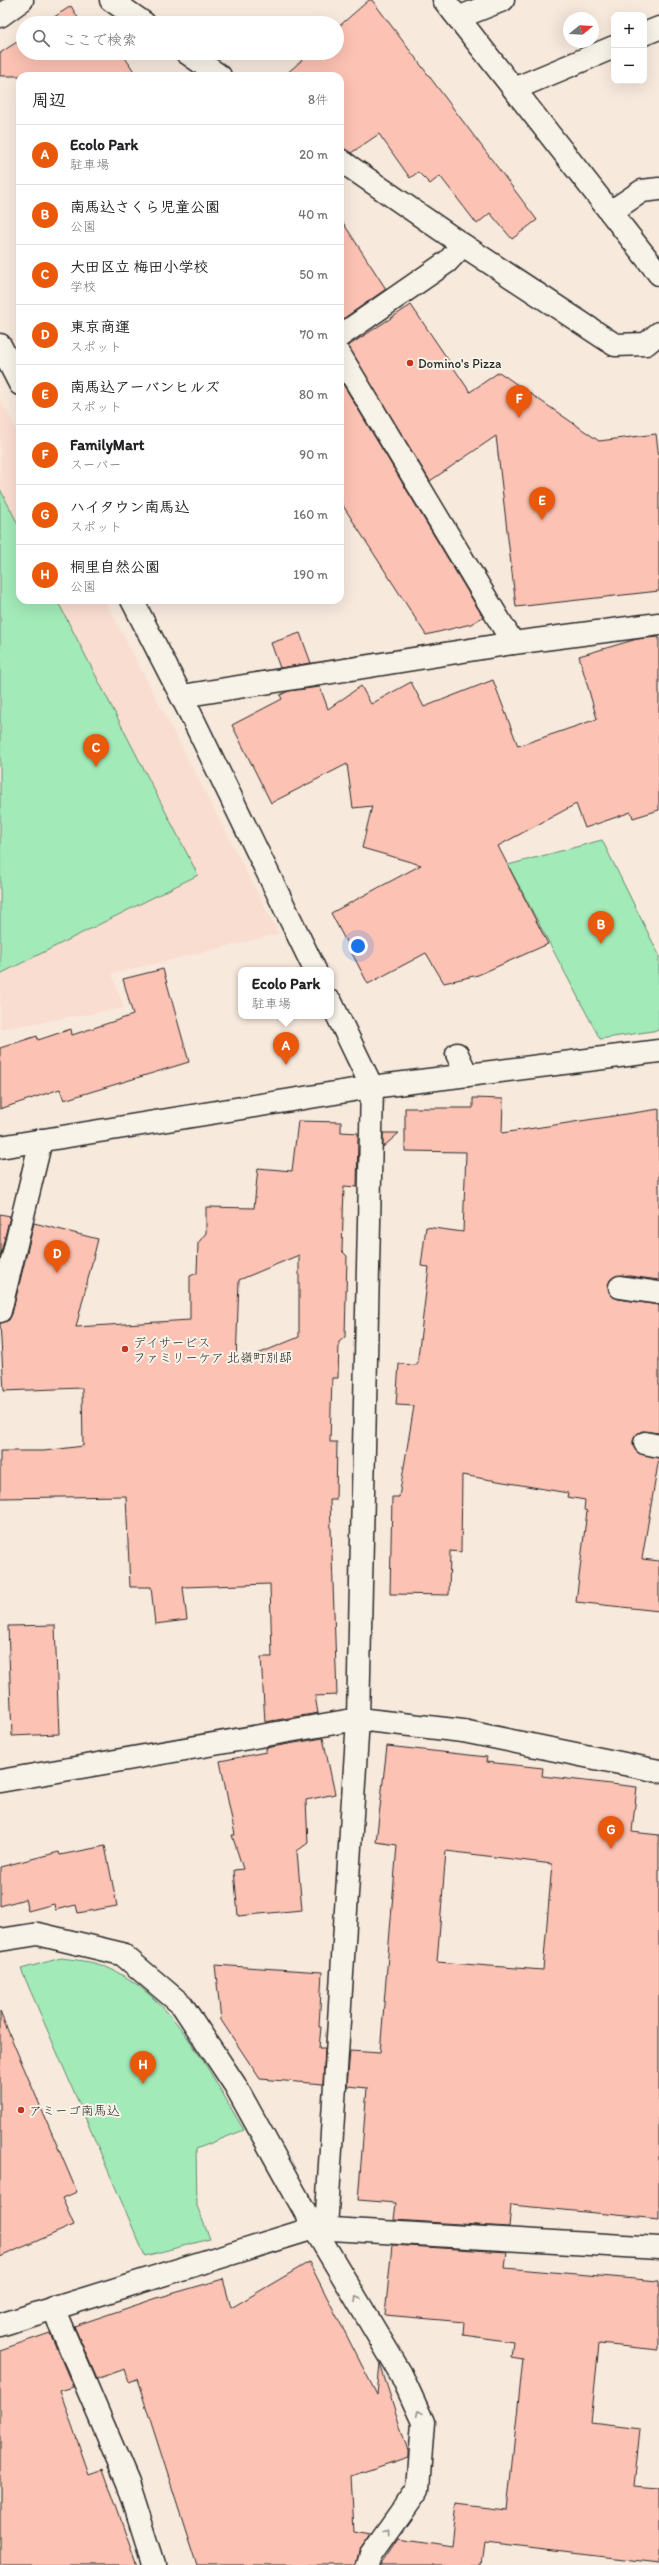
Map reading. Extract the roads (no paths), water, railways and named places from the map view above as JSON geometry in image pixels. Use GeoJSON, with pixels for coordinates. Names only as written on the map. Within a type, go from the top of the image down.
{"type":"FeatureCollection","features":[{"type":"Feature","properties":{"kind":"street"},"geometry":{"type":"LineString","coordinates":[[0,16],[22,0]]}},
{"type":"Feature","properties":{"kind":"street"},"geometry":{"type":"LineString","coordinates":[[111,0],[134,16]]}},
{"type":"Feature","properties":{"kind":"street"},"geometry":{"type":"LineString","coordinates":[[444,0],[460,17],[514,88],[612,211],[659,274]]}},
{"type":"Feature","properties":{"kind":"street"},"geometry":{"type":"LineString","coordinates":[[460,17],[503,0]]}},
{"type":"Feature","properties":{"kind":"street"},"geometry":{"type":"LineString","coordinates":[[647,33],[659,28]]}},
{"type":"Feature","properties":{"kind":"street"},"geometry":{"type":"LineString","coordinates":[[514,88],[612,48]]}},
{"type":"Feature","properties":{"kind":"street"},"geometry":{"type":"LineString","coordinates":[[197,60],[214,72]]}},
{"type":"Feature","properties":{"kind":"street"},"geometry":{"type":"LineString","coordinates":[[344,163],[463,245],[615,345],[646,344],[659,333]]}},
{"type":"Feature","properties":{"kind":"street"},"geometry":{"type":"LineString","coordinates":[[612,211],[642,191],[659,189]]}},
{"type":"Feature","properties":{"kind":"street"},"geometry":{"type":"LineString","coordinates":[[344,333],[447,262],[463,245]]}},
{"type":"Feature","properties":{"kind":"street"},"geometry":{"type":"LineString","coordinates":[[0,346],[16,376]]}},
{"type":"Feature","properties":{"kind":"street"},"geometry":{"type":"LineString","coordinates":[[344,362],[513,643]]}},
{"type":"Feature","properties":{"kind":"street"},"geometry":{"type":"LineString","coordinates":[[134,604],[182,696],[315,967]]}},
{"type":"Feature","properties":{"kind":"street"},"geometry":{"type":"LineString","coordinates":[[182,696],[513,643],[659,624]]}},
{"type":"Feature","properties":{"kind":"street"},"geometry":{"type":"LineString","coordinates":[[320,2228],[358,1719],[372,1087],[334,1008]]}},
{"type":"Feature","properties":{"kind":"street"},"geometry":{"type":"LineString","coordinates":[[0,1147],[372,1087],[659,1051]]}},
{"type":"Feature","properties":{"kind":"street"},"geometry":{"type":"LineString","coordinates":[[457,1054],[468,1075]]}},
{"type":"Feature","properties":{"kind":"street"},"geometry":{"type":"LineString","coordinates":[[0,1311],[41,1140]]}},
{"type":"Feature","properties":{"kind":"street"},"geometry":{"type":"LineString","coordinates":[[620,1287],[659,1293]]}},
{"type":"Feature","properties":{"kind":"street"},"geometry":{"type":"LineString","coordinates":[[0,1782],[358,1719],[463,1731],[659,1771]]}},
{"type":"Feature","properties":{"kind":"street"},"geometry":{"type":"LineString","coordinates":[[0,1940],[38,1934],[122,1954],[182,2005],[236,2085],[320,2228],[401,2374],[424,2422],[418,2489],[371,2555],[368,2565]]}},
{"type":"Feature","properties":{"kind":"street"},"geometry":{"type":"LineString","coordinates":[[0,2325],[320,2228],[659,2248]]}},
{"type":"Feature","properties":{"kind":"street"},"geometry":{"type":"LineString","coordinates":[[53,2308],[128,2483],[154,2565]]}},
{"type":"Feature","properties":{"kind":"place","name":"Domino's Pizza"},"geometry":{"type":"Point","coordinates":[410,363]}},
{"type":"Feature","properties":{"kind":"place","name":"FamilyMart"},"geometry":{"type":"Point","coordinates":[519,418]}},
{"type":"Feature","properties":{"kind":"place","name":"南馬込アーバンヒルズ"},"geometry":{"type":"Point","coordinates":[542,520]}},
{"type":"Feature","properties":{"kind":"place","name":"大田区立 梅田小学校"},"geometry":{"type":"Point","coordinates":[96,767]}},
{"type":"Feature","properties":{"kind":"place","name":"南馬込さくら児童公園"},"geometry":{"type":"Point","coordinates":[601,944]}},
{"type":"Feature","properties":{"kind":"place","name":"Ecolo Park"},"geometry":{"type":"Point","coordinates":[286,1065]}},
{"type":"Feature","properties":{"kind":"place","name":"東京商運"},"geometry":{"type":"Point","coordinates":[57,1273]}},
{"type":"Feature","properties":{"kind":"place","name":"デイサービス ファミリーケア 北嶺町別邸"},"geometry":{"type":"Point","coordinates":[125,1349]}},
{"type":"Feature","properties":{"kind":"place","name":"ハイタウン南馬込"},"geometry":{"type":"Point","coordinates":[611,1849]}},
{"type":"Feature","properties":{"kind":"place","name":"桐里自然公園"},"geometry":{"type":"Point","coordinates":[143,2084]}},
{"type":"Feature","properties":{"kind":"place","name":"アミーゴ南馬込"},"geometry":{"type":"Point","coordinates":[21,2110]}}]}
